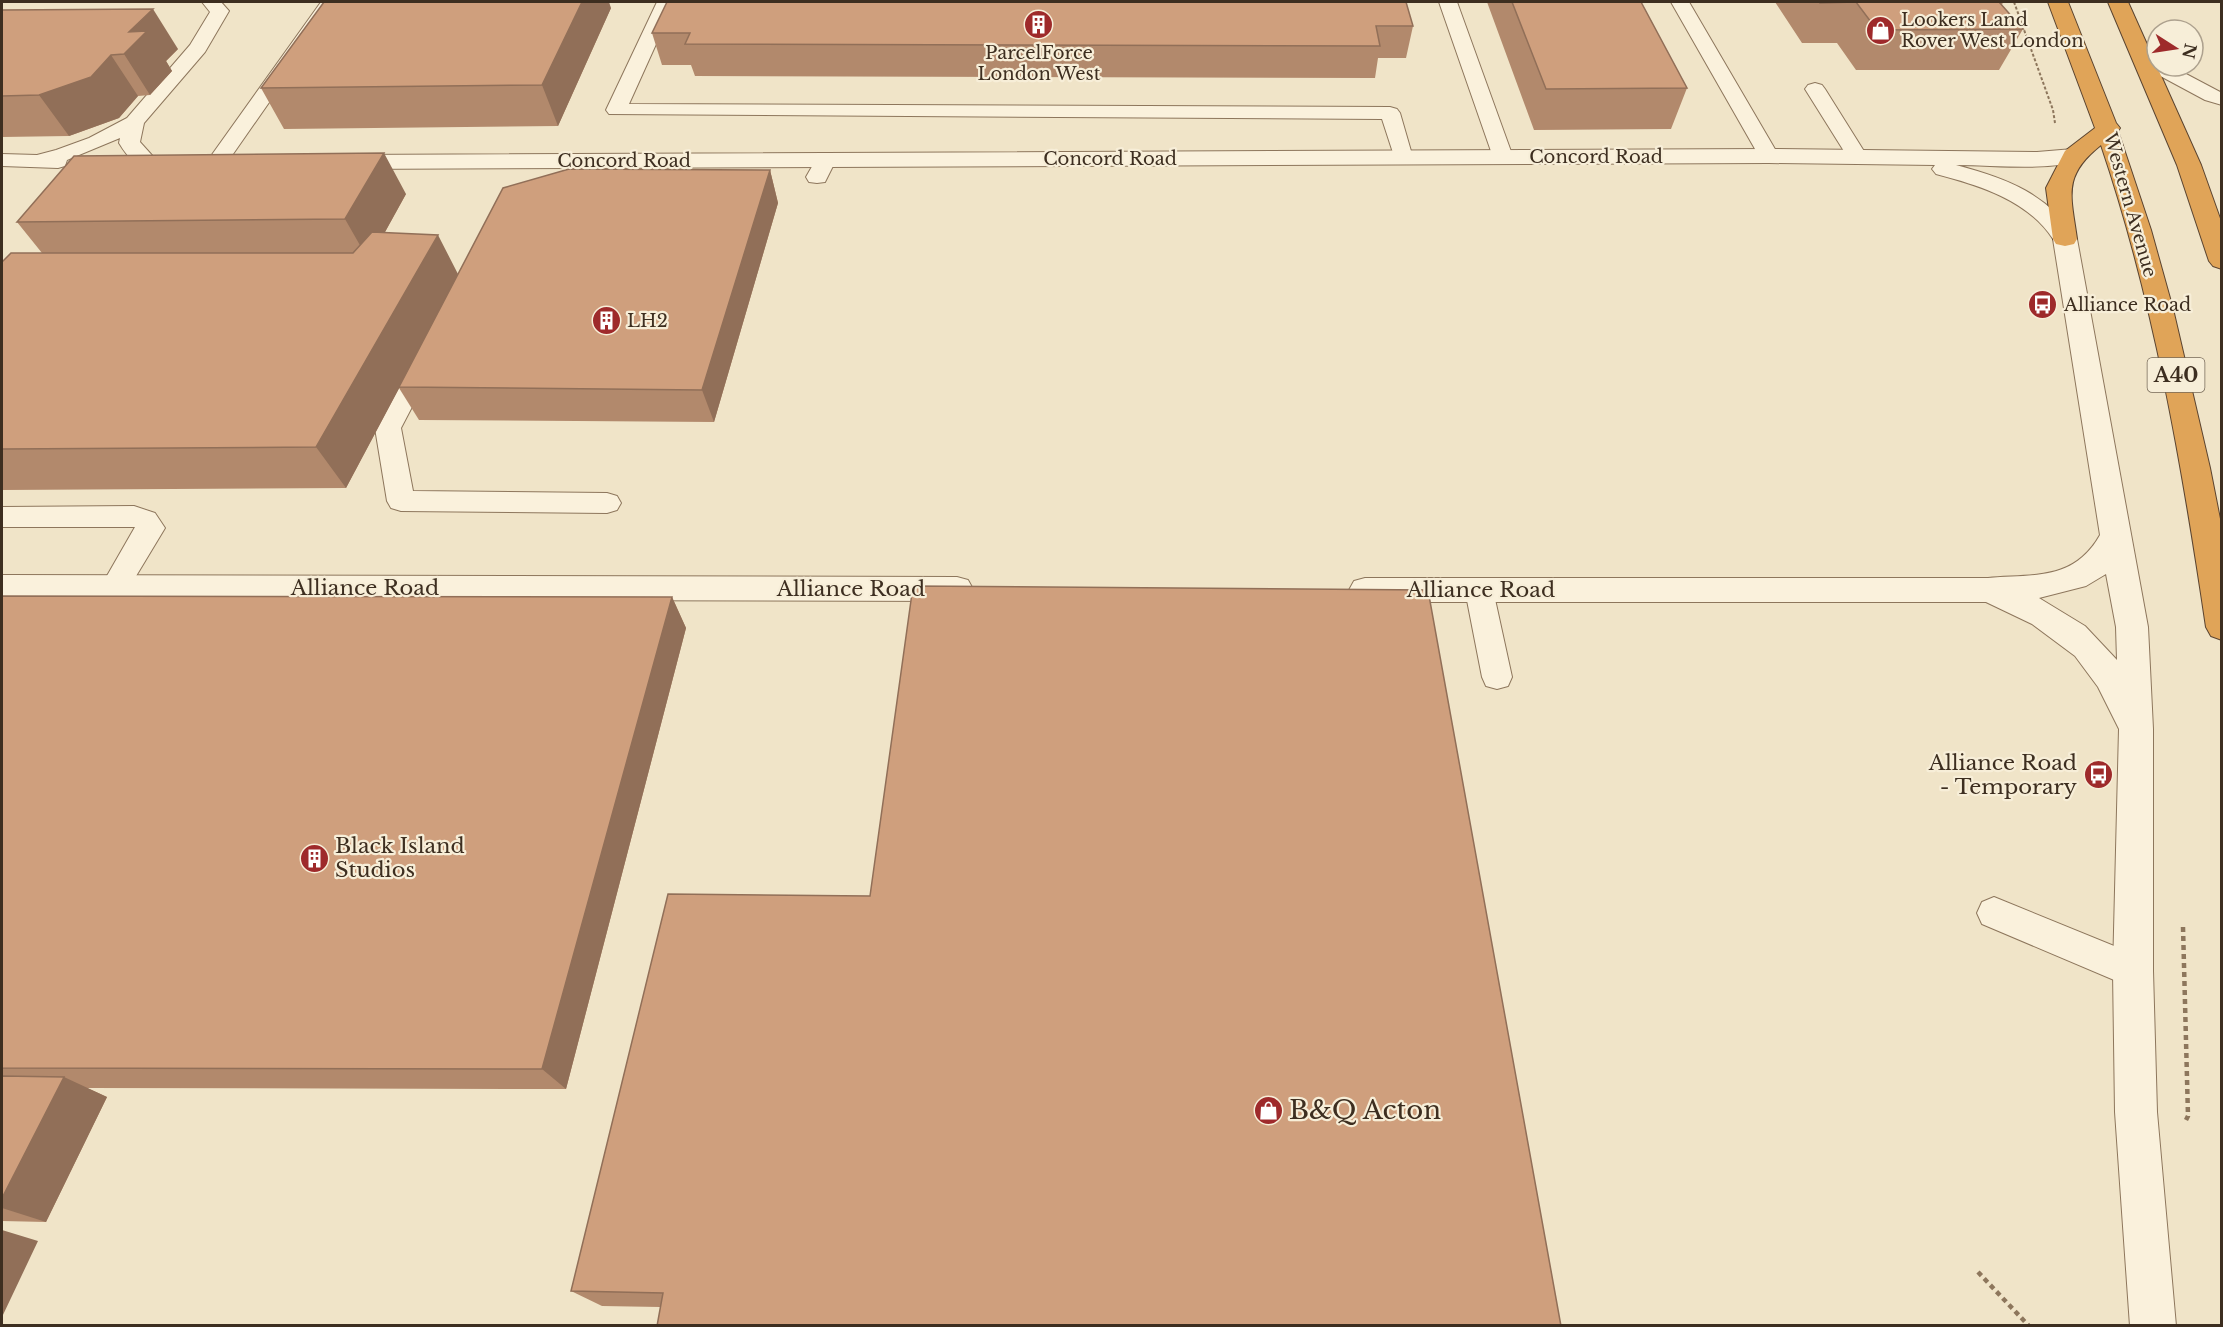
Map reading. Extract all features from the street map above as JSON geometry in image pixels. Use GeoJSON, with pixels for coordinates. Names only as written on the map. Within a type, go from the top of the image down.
{"type":"FeatureCollection","features":[{"type":"Feature","properties":{"kind":"highway","name":"Western Avenue"},"geometry":{"type":"LineString","coordinates":[[2058,2],[2109,128],[2175,370],[2209,541],[2222,627]]}},
{"type":"Feature","properties":{"kind":"highway"},"geometry":{"type":"LineString","coordinates":[[2118,2],[2145,60]]}},
{"type":"Feature","properties":{"kind":"highway"},"geometry":{"type":"LineString","coordinates":[[2153,78],[2189,165],[2221,258]]}},
{"type":"Feature","properties":{"kind":"highway"},"geometry":{"type":"LineString","coordinates":[[2065,239],[2058,188],[2073,156],[2109,128]]}},
{"type":"Feature","properties":{"kind":"street"},"geometry":{"type":"LineString","coordinates":[[1895,156],[1983,179],[2036,207],[2060,229],[2065,239],[2132,627],[2136,729],[2133,971],[2136,1112],[2154,1326]]}},
{"type":"Feature","properties":{"kind":"street","name":"Concord Road"},"geometry":{"type":"LineString","coordinates":[[325,162],[600,161],[821,168],[1503,157],[2021,158],[2073,156]]}},
{"type":"Feature","properties":{"kind":"street"},"geometry":{"type":"LineString","coordinates":[[147,162],[171,163]]}},
{"type":"Feature","properties":{"kind":"street"},"geometry":{"type":"LineString","coordinates":[[194,163],[241,163]]}},
{"type":"Feature","properties":{"kind":"street","name":"Alliance Road"},"geometry":{"type":"LineString","coordinates":[[1335,590],[1988,590],[2032,586],[2080,577],[2097,564],[2115,536]]}},
{"type":"Feature","properties":{"kind":"street","name":"Alliance Road"},"geometry":{"type":"LineString","coordinates":[[2,588],[988,589]]}},
{"type":"Feature","properties":{"kind":"street","name":"Alliance Road"},"geometry":{"type":"LineString","coordinates":[[1988,590],[2037,610],[2073,635],[2110,676],[2136,729]]}},
{"type":"Feature","properties":{"kind":"lane"},"geometry":{"type":"LineString","coordinates":[[38,161],[63,155],[96,142],[134,122],[198,48],[220,11],[211,2]]}},
{"type":"Feature","properties":{"kind":"lane"},"geometry":{"type":"LineString","coordinates":[[217,163],[330,2]]}},
{"type":"Feature","properties":{"kind":"lane"},"geometry":{"type":"LineString","coordinates":[[666,2],[616,110],[1390,113],[1402,158]]}},
{"type":"Feature","properties":{"kind":"lane"},"geometry":{"type":"LineString","coordinates":[[1448,2],[1503,157]]}},
{"type":"Feature","properties":{"kind":"lane"},"geometry":{"type":"LineString","coordinates":[[1680,2],[1769,156]]}},
{"type":"Feature","properties":{"kind":"lane"},"geometry":{"type":"LineString","coordinates":[[2178,78],[2222,99]]}},
{"type":"Feature","properties":{"kind":"lane"},"geometry":{"type":"LineString","coordinates":[[1815,89],[1857,156]]}},
{"type":"Feature","properties":{"kind":"lane"},"geometry":{"type":"LineString","coordinates":[[134,122],[129,143],[147,162]]}},
{"type":"Feature","properties":{"kind":"lane"},"geometry":{"type":"LineString","coordinates":[[2,160],[147,162]]}},
{"type":"Feature","properties":{"kind":"lane"},"geometry":{"type":"LineString","coordinates":[[547,187],[600,161]]}},
{"type":"Feature","properties":{"kind":"lane"},"geometry":{"type":"LineString","coordinates":[[433,344],[388,428],[401,501],[607,503]]}},
{"type":"Feature","properties":{"kind":"lane"},"geometry":{"type":"LineString","coordinates":[[2,517],[134,516],[145,520],[150,528],[114,588]]}},
{"type":"Feature","properties":{"kind":"lane"},"geometry":{"type":"LineString","coordinates":[[1479,590],[1497,677]]}},
{"type":"Feature","properties":{"kind":"lane"},"geometry":{"type":"LineString","coordinates":[[1994,913],[2133,971]]}},
{"type":"Feature","properties":{"kind":"path"},"geometry":{"type":"LineString","coordinates":[[2014,2],[2054,110],[2055,125],[2022,145],[2019,150],[2021,158]]}},
{"type":"Feature","properties":{"kind":"path"},"geometry":{"type":"LineString","coordinates":[[1978,1272],[2029,1326]]}},
{"type":"Feature","properties":{"kind":"building"},"geometry":{"type":"Polygon","coordinates":[[[324,2],[582,2],[542,85],[261,88],[324,2]]]}},
{"type":"Feature","properties":{"kind":"building"},"geometry":{"type":"Polygon","coordinates":[[[667,2],[1406,2],[1413,26],[1376,26],[1380,46],[685,44],[690,33],[652,33],[667,2]]]}},
{"type":"Feature","properties":{"kind":"building"},"geometry":{"type":"Polygon","coordinates":[[[1512,2],[1641,2],[1687,88],[1546,89],[1512,2]]]}},
{"type":"Feature","properties":{"kind":"building"},"geometry":{"type":"Polygon","coordinates":[[[1856,2],[1999,2],[2023,29],[1877,30],[1856,2]]]}},
{"type":"Feature","properties":{"kind":"building"},"geometry":{"type":"Polygon","coordinates":[[[153,9],[129,32],[147,31],[124,54],[111,55],[91,77],[39,95],[2,96],[2,10],[153,9]]]}},
{"type":"Feature","properties":{"kind":"building"},"geometry":{"type":"Polygon","coordinates":[[[384,153],[345,219],[17,222],[74,156],[384,153]]]}},
{"type":"Feature","properties":{"kind":"building","name":"LH2"},"geometry":{"type":"Polygon","coordinates":[[[569,169],[770,170],[702,390],[399,387],[503,188],[569,169]]]}},
{"type":"Feature","properties":{"kind":"building"},"geometry":{"type":"Polygon","coordinates":[[[372,232],[438,235],[316,447],[2,449],[2,262],[11,253],[353,253],[372,232]]]}},
{"type":"Feature","properties":{"kind":"building"},"geometry":{"type":"Polygon","coordinates":[[[913,586],[1428,590],[1561,1326],[657,1326],[663,1293],[571,1291],[668,894],[870,896],[913,586]]]}},
{"type":"Feature","properties":{"kind":"building","name":"Black Island Studios"},"geometry":{"type":"Polygon","coordinates":[[[2,596],[672,597],[542,1069],[2,1068],[2,596]]]}},
{"type":"Feature","properties":{"kind":"building"},"geometry":{"type":"Polygon","coordinates":[[[2,1076],[64,1077],[2,1198],[2,1076]]]}},
{"type":"Feature","properties":{"kind":"place","name":"ParcelForce London West"},"geometry":{"type":"Point","coordinates":[1039,24]}},
{"type":"Feature","properties":{"kind":"place","name":"Lookers Land Rover West London"},"geometry":{"type":"Point","coordinates":[1880,30]}},
{"type":"Feature","properties":{"kind":"place","name":"Alliance Road"},"geometry":{"type":"Point","coordinates":[2043,305]}},
{"type":"Feature","properties":{"kind":"place","name":"LH2"},"geometry":{"type":"Point","coordinates":[606,321]}},
{"type":"Feature","properties":{"kind":"place","name":"Alliance Road - Temporary"},"geometry":{"type":"Point","coordinates":[2098,775]}},
{"type":"Feature","properties":{"kind":"place","name":"Black Island Studios"},"geometry":{"type":"Point","coordinates":[314,858]}},
{"type":"Feature","properties":{"kind":"place","name":"B&Q Acton"},"geometry":{"type":"Point","coordinates":[1268,1110]}}]}
